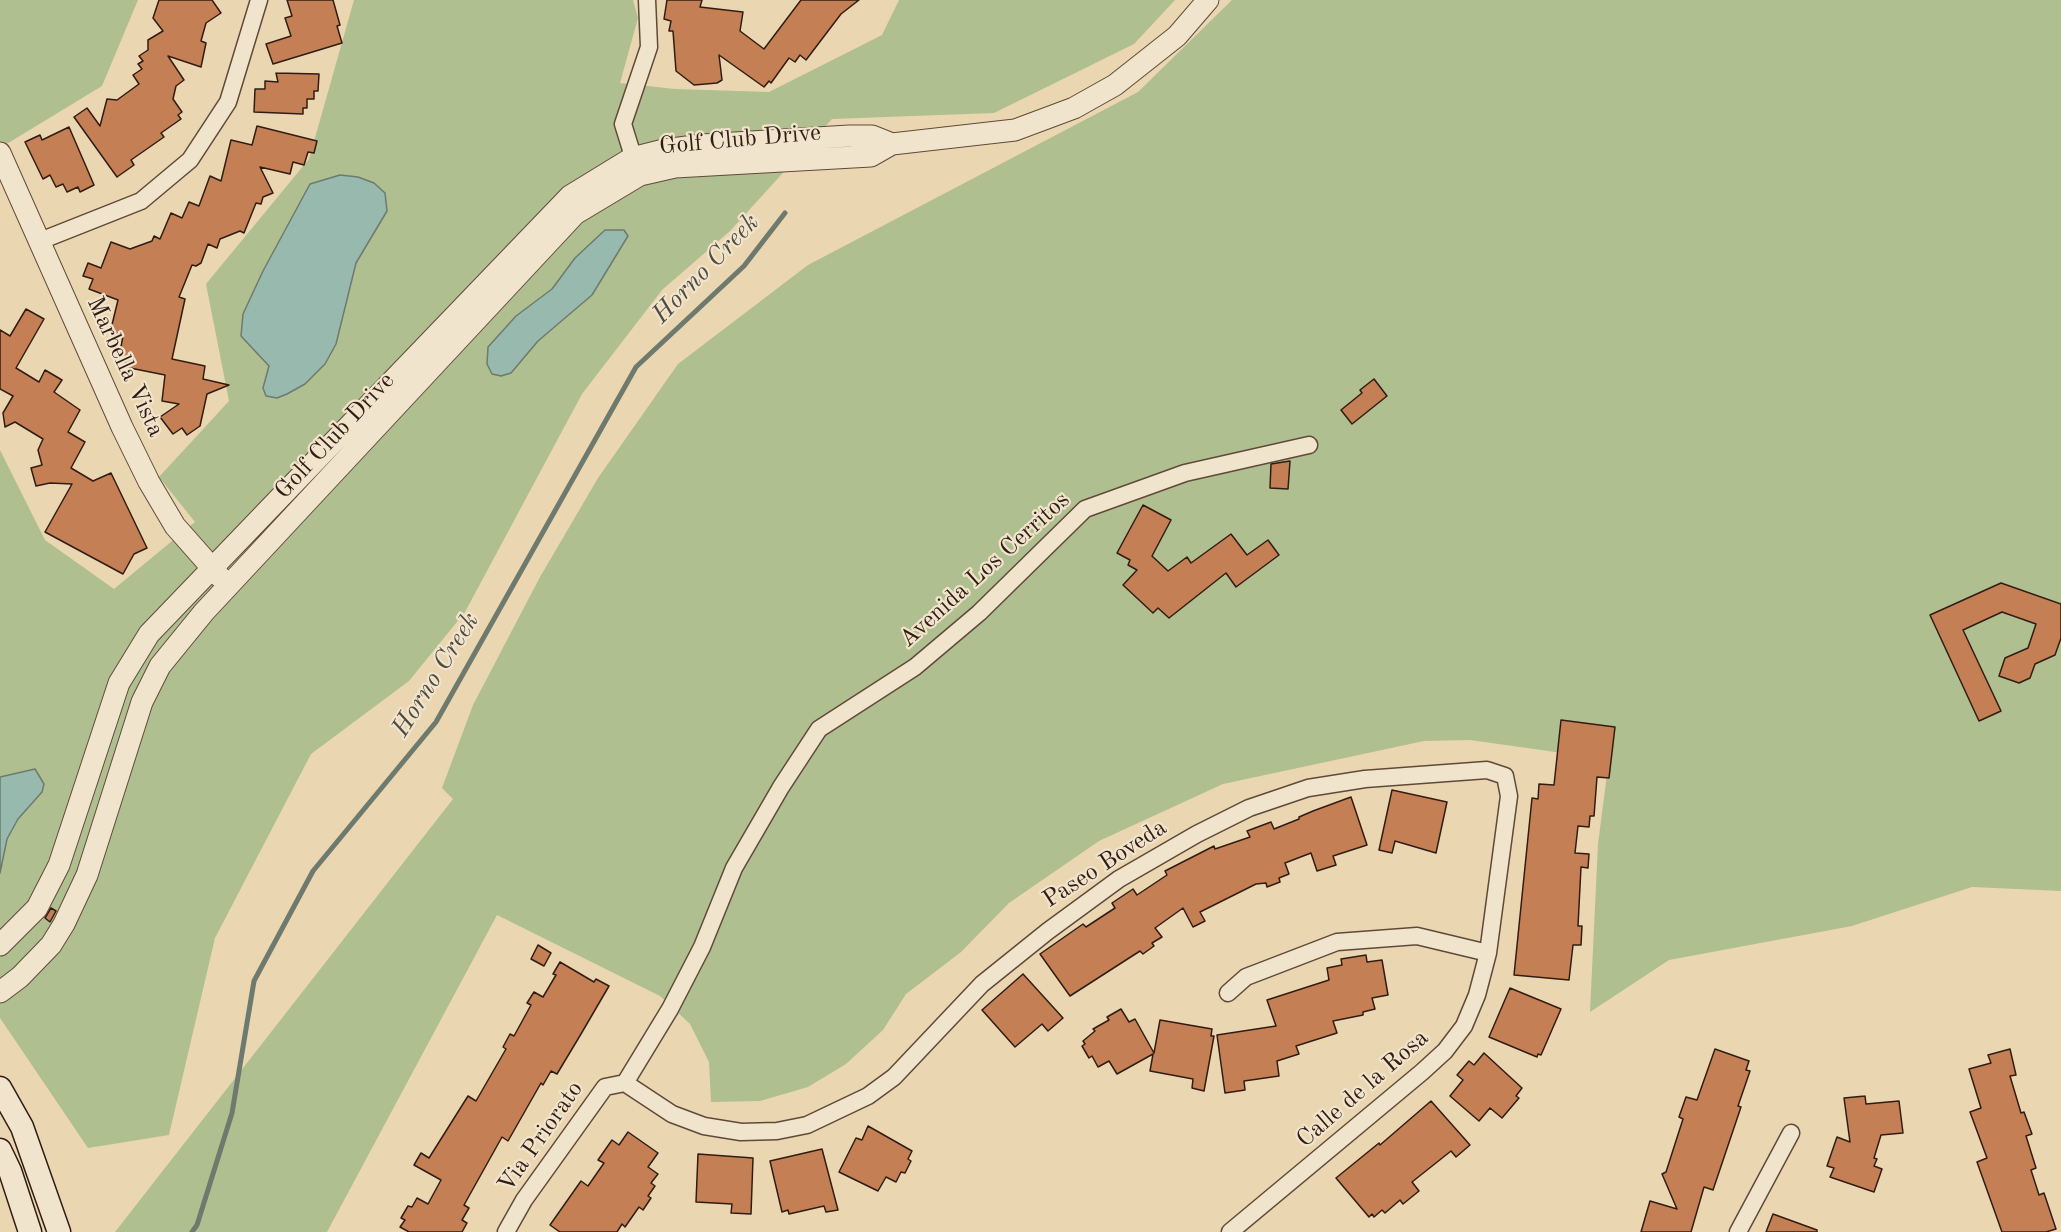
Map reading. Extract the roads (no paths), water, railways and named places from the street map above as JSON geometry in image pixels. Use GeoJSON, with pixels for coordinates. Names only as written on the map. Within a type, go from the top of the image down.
{"type":"FeatureCollection","features":[{"type":"Feature","properties":{"kind":"main road"},"geometry":{"type":"LineString","coordinates":[[0,1088],[22,1127],[59,1232]]}},
{"type":"Feature","properties":{"kind":"main road"},"geometry":{"type":"LineString","coordinates":[[0,1150],[10,1171],[30,1232]]}},
{"type":"Feature","properties":{"kind":"street"},"geometry":{"type":"LineString","coordinates":[[40,241],[141,201],[190,160],[228,102],[259,0]]}},
{"type":"Feature","properties":{"kind":"street"},"geometry":{"type":"LineString","coordinates":[[636,167],[623,124],[648,53],[651,32],[647,0]]}},
{"type":"Feature","properties":{"kind":"street","name":"Golf Club Drive"},"geometry":{"type":"LineString","coordinates":[[0,945],[38,908],[59,865],[119,683],[149,634],[570,196],[636,167],[675,167],[871,156],[892,144],[1015,130],[1074,108],[1115,85],[1177,36],[1208,0]]}},
{"type":"Feature","properties":{"kind":"street","name":"Marbella Vista"},"geometry":{"type":"LineString","coordinates":[[0,153],[122,427],[149,482],[175,526],[211,569],[230,585]]}},
{"type":"Feature","properties":{"kind":"street","name":"Golf Club Drive"},"geometry":{"type":"LineString","coordinates":[[0,992],[20,977],[51,945],[64,924],[87,875],[142,702],[160,666],[230,585],[575,214],[636,167]]}},
{"type":"Feature","properties":{"kind":"street","name":"Avenida Los Cerritos"},"geometry":{"type":"LineString","coordinates":[[625,1083],[693,966],[734,868],[781,787],[819,729],[915,667],[979,613],[1085,509],[1185,473],[1309,445]]}},
{"type":"Feature","properties":{"kind":"street","name":"Paseo Boveda"},"geometry":{"type":"LineString","coordinates":[[625,1083],[672,1114],[704,1126],[741,1132],[777,1131],[807,1125],[825,1118],[868,1096],[894,1077],[982,984],[1048,931],[1119,879],[1197,834],[1250,808],[1308,788],[1365,779],[1487,770],[1505,776],[1509,796],[1488,953]]}},
{"type":"Feature","properties":{"kind":"street"},"geometry":{"type":"LineString","coordinates":[[1228,993],[1246,977],[1337,942],[1417,936],[1488,953]]}},
{"type":"Feature","properties":{"kind":"street","name":"Calle de la Rosa"},"geometry":{"type":"LineString","coordinates":[[1230,1232],[1321,1158],[1445,1051],[1464,1026],[1477,995],[1488,953]]}},
{"type":"Feature","properties":{"kind":"street","name":"Via Priorato"},"geometry":{"type":"LineString","coordinates":[[506,1232],[524,1200],[605,1087],[625,1083]]}},
{"type":"Feature","properties":{"kind":"street"},"geometry":{"type":"LineString","coordinates":[[1738,1232],[1791,1133]]}},
{"type":"Feature","properties":{"kind":"water"},"geometry":{"type":"Polygon","coordinates":[[[340,175],[358,177],[374,183],[385,193],[387,211],[356,263],[336,344],[325,364],[305,384],[287,394],[277,398],[266,396],[263,388],[269,366],[241,336],[243,314],[263,271],[310,184],[340,175]]]}},
{"type":"Feature","properties":{"kind":"water"},"geometry":{"type":"Polygon","coordinates":[[[605,230],[624,230],[628,236],[592,295],[538,341],[511,373],[501,376],[492,374],[487,364],[488,347],[516,316],[552,289],[575,258],[605,230]]]}},
{"type":"Feature","properties":{"kind":"water"},"geometry":{"type":"Polygon","coordinates":[[[35,769],[44,784],[42,792],[18,819],[7,839],[0,873],[0,777],[35,769]]]}},
{"type":"Feature","properties":{"kind":"waterway","name":"Horno Creek"},"geometry":{"type":"LineString","coordinates":[[192,1232],[197,1225],[232,1113],[254,981],[313,871],[436,722],[636,367],[744,266],[785,213]]}}]}
